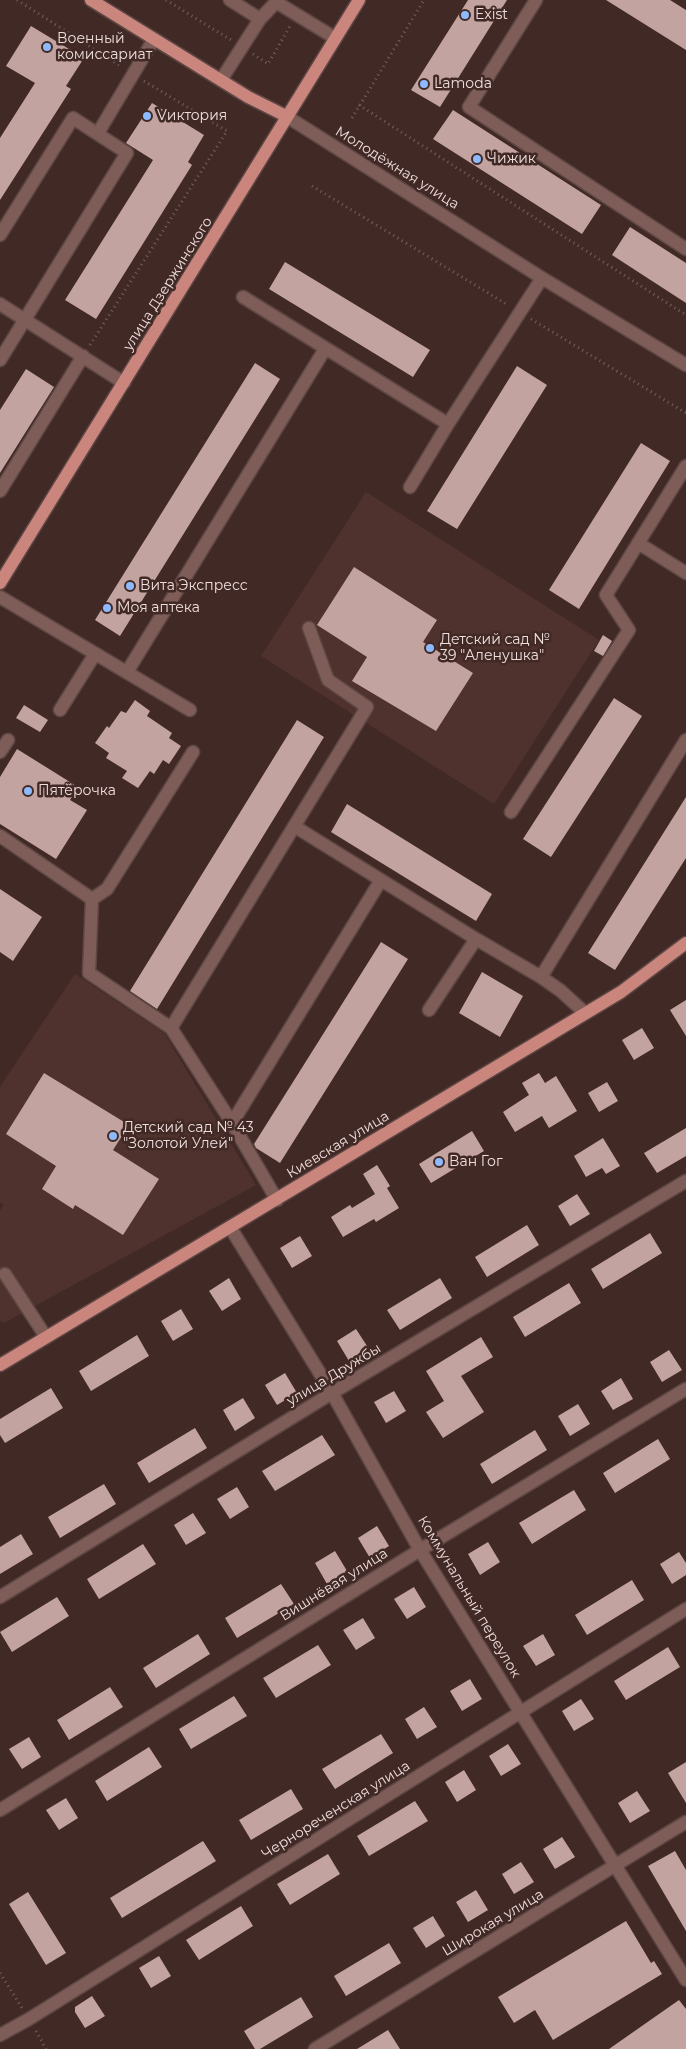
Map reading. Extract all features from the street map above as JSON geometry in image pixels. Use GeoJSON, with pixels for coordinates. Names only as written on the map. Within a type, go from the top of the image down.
{"type":"FeatureCollection","features":[{"type":"Feature","properties":{"kind":"main road","name":"Молодёжная улица"},"geometry":{"type":"LineString","coordinates":[[91,0],[248,97],[286,116]]}},
{"type":"Feature","properties":{"kind":"main road","name":"улица Дзержинского"},"geometry":{"type":"LineString","coordinates":[[0,583],[359,0]]}},
{"type":"Feature","properties":{"kind":"main road","name":"Киевская улица"},"geometry":{"type":"LineString","coordinates":[[0,1364],[277,1200],[621,992],[686,943]]}},
{"type":"Feature","properties":{"kind":"street"},"geometry":{"type":"LineString","coordinates":[[230,0],[260,19]]}},
{"type":"Feature","properties":{"kind":"street"},"geometry":{"type":"LineString","coordinates":[[536,0],[469,107],[686,249]]}},
{"type":"Feature","properties":{"kind":"street"},"geometry":{"type":"LineString","coordinates":[[221,80],[260,19],[277,1],[336,38]]}},
{"type":"Feature","properties":{"kind":"street"},"geometry":{"type":"LineString","coordinates":[[98,133],[154,39]]}},
{"type":"Feature","properties":{"kind":"street","name":"Молодёжная улица"},"geometry":{"type":"LineString","coordinates":[[286,116],[542,278],[686,365]]}},
{"type":"Feature","properties":{"kind":"street"},"geometry":{"type":"LineString","coordinates":[[0,235],[73,118],[127,153],[0,360]]}},
{"type":"Feature","properties":{"kind":"street"},"geometry":{"type":"LineString","coordinates":[[410,487],[448,424],[542,278]]}},
{"type":"Feature","properties":{"kind":"street"},"geometry":{"type":"LineString","coordinates":[[244,297],[448,424]]}},
{"type":"Feature","properties":{"kind":"street"},"geometry":{"type":"LineString","coordinates":[[0,304],[124,383]]}},
{"type":"Feature","properties":{"kind":"street"},"geometry":{"type":"LineString","coordinates":[[127,672],[325,349]]}},
{"type":"Feature","properties":{"kind":"street"},"geometry":{"type":"LineString","coordinates":[[0,491],[83,356]]}},
{"type":"Feature","properties":{"kind":"street"},"geometry":{"type":"LineString","coordinates":[[511,812],[629,630],[606,595],[686,466]]}},
{"type":"Feature","properties":{"kind":"street"},"geometry":{"type":"LineString","coordinates":[[638,543],[686,573]]}},
{"type":"Feature","properties":{"kind":"street"},"geometry":{"type":"LineString","coordinates":[[0,596],[190,710]]}},
{"type":"Feature","properties":{"kind":"street"},"geometry":{"type":"LineString","coordinates":[[171,1028],[367,707],[328,680],[309,628]]}},
{"type":"Feature","properties":{"kind":"street"},"geometry":{"type":"LineString","coordinates":[[60,710],[95,654]]}},
{"type":"Feature","properties":{"kind":"street"},"geometry":{"type":"LineString","coordinates":[[0,752],[8,740]]}},
{"type":"Feature","properties":{"kind":"street"},"geometry":{"type":"LineString","coordinates":[[541,977],[686,740]]}},
{"type":"Feature","properties":{"kind":"street"},"geometry":{"type":"LineString","coordinates":[[92,899],[107,889],[193,752]]}},
{"type":"Feature","properties":{"kind":"street"},"geometry":{"type":"LineString","coordinates":[[294,826],[541,977],[561,991],[585,1013]]}},
{"type":"Feature","properties":{"kind":"street"},"geometry":{"type":"LineString","coordinates":[[0,836],[92,899]]}},
{"type":"Feature","properties":{"kind":"street"},"geometry":{"type":"LineString","coordinates":[[232,1123],[381,880]]}},
{"type":"Feature","properties":{"kind":"street"},"geometry":{"type":"LineString","coordinates":[[92,899],[89,973],[171,1028],[232,1123],[277,1200]]}},
{"type":"Feature","properties":{"kind":"street"},"geometry":{"type":"LineString","coordinates":[[429,1010],[476,939]]}},
{"type":"Feature","properties":{"kind":"street","name":"улица Дружбы"},"geometry":{"type":"LineString","coordinates":[[0,1597],[332,1393],[686,1181]]}},
{"type":"Feature","properties":{"kind":"street","name":"Коммунальный переулок"},"geometry":{"type":"LineString","coordinates":[[230,1227],[332,1393],[420,1550],[686,1980]]}},
{"type":"Feature","properties":{"kind":"street"},"geometry":{"type":"LineString","coordinates":[[5,1274],[46,1337]]}},
{"type":"Feature","properties":{"kind":"street","name":"Вишнёвая улица"},"geometry":{"type":"LineString","coordinates":[[0,1810],[420,1550],[686,1389]]}},
{"type":"Feature","properties":{"kind":"street","name":"Чернореченская улица"},"geometry":{"type":"LineString","coordinates":[[0,2035],[45,2009],[686,1609]]}},
{"type":"Feature","properties":{"kind":"street","name":"Широкая улица"},"geometry":{"type":"LineString","coordinates":[[315,2049],[686,1822]]}},
{"type":"Feature","properties":{"kind":"path"},"geometry":{"type":"LineString","coordinates":[[166,0],[268,64],[296,14]]}},
{"type":"Feature","properties":{"kind":"path"},"geometry":{"type":"LineString","coordinates":[[352,118],[424,0]]}},
{"type":"Feature","properties":{"kind":"path"},"geometry":{"type":"LineString","coordinates":[[359,105],[686,315]]}},
{"type":"Feature","properties":{"kind":"path"},"geometry":{"type":"LineString","coordinates":[[83,356],[227,131]]}},
{"type":"Feature","properties":{"kind":"path"},"geometry":{"type":"LineString","coordinates":[[312,186],[686,413]]}},
{"type":"Feature","properties":{"kind":"shaded area","name":"Детский сад № 39 \"Аленушка\""},"geometry":{"type":"Polygon","coordinates":[[[366,492],[599,640],[494,804],[261,656],[366,492]]]}},
{"type":"Feature","properties":{"kind":"shaded area","name":"Детский сад № 43 \"Золотой Улей\""},"geometry":{"type":"Polygon","coordinates":[[[75,974],[164,1033],[256,1185],[4,1323],[0,1321],[0,1211],[4,1205],[0,1202],[0,1087],[75,974]]]}},
{"type":"Feature","properties":{"kind":"building"},"geometry":{"type":"Polygon","coordinates":[[[468,0],[507,0],[440,107],[411,90],[468,0]]]}},
{"type":"Feature","properties":{"kind":"building"},"geometry":{"type":"Polygon","coordinates":[[[606,0],[670,0],[686,10],[686,50],[606,0]]]}},
{"type":"Feature","properties":{"kind":"building"},"geometry":{"type":"Polygon","coordinates":[[[31,26],[84,58],[66,86],[71,89],[0,200],[0,138],[35,83],[6,66],[31,26]]]}},
{"type":"Feature","properties":{"kind":"building"},"geometry":{"type":"Polygon","coordinates":[[[152,103],[204,135],[188,162],[192,165],[96,319],[65,300],[153,160],[126,143],[152,103]]]}},
{"type":"Feature","properties":{"kind":"building"},"geometry":{"type":"Polygon","coordinates":[[[453,110],[601,205],[582,234],[433,139],[453,110]]]}},
{"type":"Feature","properties":{"kind":"building"},"geometry":{"type":"Polygon","coordinates":[[[630,227],[686,263],[686,303],[612,255],[630,227]]]}},
{"type":"Feature","properties":{"kind":"building"},"geometry":{"type":"Polygon","coordinates":[[[285,262],[430,350],[413,377],[269,289],[285,262]]]}},
{"type":"Feature","properties":{"kind":"building"},"geometry":{"type":"Polygon","coordinates":[[[255,363],[280,379],[120,636],[95,620],[255,363]]]}},
{"type":"Feature","properties":{"kind":"building"},"geometry":{"type":"Polygon","coordinates":[[[517,366],[547,385],[457,529],[427,511],[517,366]]]}},
{"type":"Feature","properties":{"kind":"building"},"geometry":{"type":"Polygon","coordinates":[[[26,369],[54,387],[0,473],[0,410],[26,369]]]}},
{"type":"Feature","properties":{"kind":"building"},"geometry":{"type":"Polygon","coordinates":[[[641,443],[670,461],[579,609],[549,590],[641,443]]]}},
{"type":"Feature","properties":{"kind":"building"},"geometry":{"type":"Polygon","coordinates":[[[354,567],[437,620],[423,642],[473,673],[436,731],[352,681],[367,657],[317,625],[354,567]]]}},
{"type":"Feature","properties":{"kind":"building"},"geometry":{"type":"Polygon","coordinates":[[[603,635],[612,641],[603,656],[594,651],[603,635]]]}},
{"type":"Feature","properties":{"kind":"building"},"geometry":{"type":"Polygon","coordinates":[[[614,698],[642,716],[551,857],[523,839],[614,698]]]}},
{"type":"Feature","properties":{"kind":"building"},"geometry":{"type":"Polygon","coordinates":[[[135,700],[150,711],[147,716],[172,733],[169,738],[181,746],[169,764],[163,760],[154,774],[150,771],[138,788],[122,778],[127,771],[106,758],[109,753],[95,743],[107,726],[109,728],[121,711],[126,713],[135,700]]]}},
{"type":"Feature","properties":{"kind":"building"},"geometry":{"type":"Polygon","coordinates":[[[24,705],[48,720],[40,732],[16,718],[24,705]]]}},
{"type":"Feature","properties":{"kind":"building"},"geometry":{"type":"Polygon","coordinates":[[[297,720],[324,737],[157,1009],[130,991],[297,720]]]}},
{"type":"Feature","properties":{"kind":"building"},"geometry":{"type":"Polygon","coordinates":[[[17,749],[78,787],[70,800],[87,810],[56,859],[0,824],[0,777],[17,749]]]}},
{"type":"Feature","properties":{"kind":"building"},"geometry":{"type":"Polygon","coordinates":[[[686,797],[686,858],[615,970],[588,953],[686,797]]]}},
{"type":"Feature","properties":{"kind":"building"},"geometry":{"type":"Polygon","coordinates":[[[347,804],[492,894],[476,921],[331,832],[347,804]]]}},
{"type":"Feature","properties":{"kind":"building"},"geometry":{"type":"Polygon","coordinates":[[[0,889],[42,917],[13,961],[0,952],[0,889]]]}},
{"type":"Feature","properties":{"kind":"building"},"geometry":{"type":"Polygon","coordinates":[[[381,942],[408,959],[280,1163],[256,1148],[254,1144],[381,942]]]}},
{"type":"Feature","properties":{"kind":"building"},"geometry":{"type":"Polygon","coordinates":[[[482,972],[523,996],[500,1037],[459,1013],[482,972]]]}},
{"type":"Feature","properties":{"kind":"building"},"geometry":{"type":"Polygon","coordinates":[[[686,1000],[686,1036],[670,1010],[686,1000]]]}},
{"type":"Feature","properties":{"kind":"building"},"geometry":{"type":"Polygon","coordinates":[[[642,1028],[654,1048],[634,1060],[622,1040],[642,1028]]]}},
{"type":"Feature","properties":{"kind":"building"},"geometry":{"type":"Polygon","coordinates":[[[44,1073],[129,1125],[113,1150],[159,1179],[123,1235],[75,1205],[73,1209],[42,1189],[56,1166],[6,1134],[44,1073]]]}},
{"type":"Feature","properties":{"kind":"building"},"geometry":{"type":"Polygon","coordinates":[[[539,1073],[545,1083],[556,1076],[577,1111],[549,1128],[542,1116],[515,1132],[503,1112],[529,1095],[522,1083],[539,1073]]]}},
{"type":"Feature","properties":{"kind":"building"},"geometry":{"type":"Polygon","coordinates":[[[607,1082],[618,1101],[599,1112],[588,1093],[607,1082]]]}},
{"type":"Feature","properties":{"kind":"building"},"geometry":{"type":"Polygon","coordinates":[[[686,1128],[686,1156],[657,1173],[644,1153],[686,1128]]]}},
{"type":"Feature","properties":{"kind":"building"},"geometry":{"type":"Polygon","coordinates":[[[472,1131],[484,1151],[431,1183],[419,1164],[472,1131]]]}},
{"type":"Feature","properties":{"kind":"building"},"geometry":{"type":"Polygon","coordinates":[[[603,1138],[620,1166],[606,1174],[602,1168],[586,1177],[574,1156],[603,1138]]]}},
{"type":"Feature","properties":{"kind":"building"},"geometry":{"type":"Polygon","coordinates":[[[377,1165],[390,1186],[387,1188],[399,1208],[376,1222],[374,1219],[343,1237],[331,1217],[350,1205],[352,1208],[375,1194],[363,1174],[377,1165]]]}},
{"type":"Feature","properties":{"kind":"building"},"geometry":{"type":"Polygon","coordinates":[[[577,1194],[590,1214],[570,1226],[558,1206],[577,1194]]]}},
{"type":"Feature","properties":{"kind":"building"},"geometry":{"type":"Polygon","coordinates":[[[527,1225],[539,1245],[487,1277],[475,1257],[527,1225]]]}},
{"type":"Feature","properties":{"kind":"building"},"geometry":{"type":"Polygon","coordinates":[[[650,1233],[662,1253],[603,1289],[591,1269],[650,1233]]]}},
{"type":"Feature","properties":{"kind":"building"},"geometry":{"type":"Polygon","coordinates":[[[300,1236],[312,1256],[292,1268],[280,1248],[300,1236]]]}},
{"type":"Feature","properties":{"kind":"building"},"geometry":{"type":"Polygon","coordinates":[[[229,1278],[241,1299],[222,1311],[209,1291],[229,1278]]]}},
{"type":"Feature","properties":{"kind":"building"},"geometry":{"type":"Polygon","coordinates":[[[440,1278],[452,1298],[400,1330],[387,1310],[440,1278]]]}},
{"type":"Feature","properties":{"kind":"building"},"geometry":{"type":"Polygon","coordinates":[[[569,1283],[581,1303],[525,1337],[513,1317],[569,1283]]]}},
{"type":"Feature","properties":{"kind":"building"},"geometry":{"type":"Polygon","coordinates":[[[181,1309],[193,1329],[173,1341],[161,1321],[181,1309]]]}},
{"type":"Feature","properties":{"kind":"building"},"geometry":{"type":"Polygon","coordinates":[[[356,1329],[369,1349],[349,1361],[337,1341],[356,1329]]]}},
{"type":"Feature","properties":{"kind":"building"},"geometry":{"type":"Polygon","coordinates":[[[137,1335],[149,1356],[91,1391],[79,1371],[137,1335]]]}},
{"type":"Feature","properties":{"kind":"building"},"geometry":{"type":"Polygon","coordinates":[[[481,1337],[493,1357],[461,1376],[484,1412],[443,1438],[426,1412],[444,1401],[426,1371],[481,1337]]]}},
{"type":"Feature","properties":{"kind":"building"},"geometry":{"type":"Polygon","coordinates":[[[669,1350],[682,1370],[662,1382],[650,1362],[669,1350]]]}},
{"type":"Feature","properties":{"kind":"building"},"geometry":{"type":"Polygon","coordinates":[[[285,1373],[297,1393],[277,1405],[265,1385],[285,1373]]]}},
{"type":"Feature","properties":{"kind":"building"},"geometry":{"type":"Polygon","coordinates":[[[621,1378],[633,1399],[613,1410],[601,1391],[621,1378]]]}},
{"type":"Feature","properties":{"kind":"building"},"geometry":{"type":"Polygon","coordinates":[[[51,1388],[63,1408],[5,1443],[0,1435],[0,1419],[51,1388]]]}},
{"type":"Feature","properties":{"kind":"building"},"geometry":{"type":"Polygon","coordinates":[[[394,1391],[406,1411],[386,1423],[374,1402],[394,1391]]]}},
{"type":"Feature","properties":{"kind":"building"},"geometry":{"type":"Polygon","coordinates":[[[243,1398],[255,1418],[235,1431],[223,1410],[243,1398]]]}},
{"type":"Feature","properties":{"kind":"building"},"geometry":{"type":"Polygon","coordinates":[[[578,1404],[590,1424],[570,1436],[558,1416],[578,1404]]]}},
{"type":"Feature","properties":{"kind":"building"},"geometry":{"type":"Polygon","coordinates":[[[195,1428],[207,1448],[149,1483],[137,1463],[195,1428]]]}},
{"type":"Feature","properties":{"kind":"building"},"geometry":{"type":"Polygon","coordinates":[[[535,1430],[547,1450],[492,1484],[480,1464],[535,1430]]]}},
{"type":"Feature","properties":{"kind":"building"},"geometry":{"type":"Polygon","coordinates":[[[322,1435],[335,1455],[275,1491],[262,1471],[322,1435]]]}},
{"type":"Feature","properties":{"kind":"building"},"geometry":{"type":"Polygon","coordinates":[[[658,1439],[670,1459],[615,1493],[603,1473],[658,1439]]]}},
{"type":"Feature","properties":{"kind":"building"},"geometry":{"type":"Polygon","coordinates":[[[104,1484],[116,1504],[60,1538],[48,1517],[104,1484]]]}},
{"type":"Feature","properties":{"kind":"building"},"geometry":{"type":"Polygon","coordinates":[[[237,1487],[249,1507],[230,1519],[217,1499],[237,1487]]]}},
{"type":"Feature","properties":{"kind":"building"},"geometry":{"type":"Polygon","coordinates":[[[574,1490],[586,1510],[532,1544],[519,1523],[574,1490]]]}},
{"type":"Feature","properties":{"kind":"building"},"geometry":{"type":"Polygon","coordinates":[[[193,1513],[206,1533],[186,1545],[174,1525],[193,1513]]]}},
{"type":"Feature","properties":{"kind":"building"},"geometry":{"type":"Polygon","coordinates":[[[377,1526],[389,1546],[370,1558],[358,1538],[377,1526]]]}},
{"type":"Feature","properties":{"kind":"building"},"geometry":{"type":"Polygon","coordinates":[[[21,1534],[33,1554],[0,1574],[0,1547],[21,1534]]]}},
{"type":"Feature","properties":{"kind":"building"},"geometry":{"type":"Polygon","coordinates":[[[488,1542],[500,1562],[480,1575],[468,1554],[488,1542]]]}},
{"type":"Feature","properties":{"kind":"building"},"geometry":{"type":"Polygon","coordinates":[[[143,1544],[156,1564],[99,1599],[87,1579],[143,1544]]]}},
{"type":"Feature","properties":{"kind":"building"},"geometry":{"type":"Polygon","coordinates":[[[335,1551],[347,1571],[327,1584],[315,1563],[335,1551]]]}},
{"type":"Feature","properties":{"kind":"building"},"geometry":{"type":"Polygon","coordinates":[[[679,1552],[686,1563],[686,1575],[672,1584],[660,1564],[679,1552]]]}},
{"type":"Feature","properties":{"kind":"building"},"geometry":{"type":"Polygon","coordinates":[[[632,1580],[644,1600],[587,1635],[575,1615],[632,1580]]]}},
{"type":"Feature","properties":{"kind":"building"},"geometry":{"type":"Polygon","coordinates":[[[281,1584],[294,1604],[237,1638],[225,1618],[281,1584]]]}},
{"type":"Feature","properties":{"kind":"building"},"geometry":{"type":"Polygon","coordinates":[[[414,1587],[426,1607],[407,1619],[394,1599],[414,1587]]]}},
{"type":"Feature","properties":{"kind":"building"},"geometry":{"type":"Polygon","coordinates":[[[57,1597],[69,1616],[12,1652],[0,1632],[57,1597]]]}},
{"type":"Feature","properties":{"kind":"building"},"geometry":{"type":"Polygon","coordinates":[[[363,1618],[375,1638],[356,1650],[343,1630],[363,1618]]]}},
{"type":"Feature","properties":{"kind":"building"},"geometry":{"type":"Polygon","coordinates":[[[198,1634],[210,1654],[156,1688],[143,1668],[198,1634]]]}},
{"type":"Feature","properties":{"kind":"building"},"geometry":{"type":"Polygon","coordinates":[[[543,1634],[555,1655],[536,1666],[523,1646],[543,1634]]]}},
{"type":"Feature","properties":{"kind":"building"},"geometry":{"type":"Polygon","coordinates":[[[318,1645],[331,1665],[276,1698],[263,1678],[318,1645]]]}},
{"type":"Feature","properties":{"kind":"building"},"geometry":{"type":"Polygon","coordinates":[[[668,1647],[680,1667],[626,1700],[614,1681],[668,1647]]]}},
{"type":"Feature","properties":{"kind":"building"},"geometry":{"type":"Polygon","coordinates":[[[470,1679],[482,1699],[462,1711],[450,1691],[470,1679]]]}},
{"type":"Feature","properties":{"kind":"building"},"geometry":{"type":"Polygon","coordinates":[[[110,1687],[123,1707],[69,1740],[57,1720],[110,1687]]]}},
{"type":"Feature","properties":{"kind":"building"},"geometry":{"type":"Polygon","coordinates":[[[234,1696],[247,1716],[191,1749],[179,1729],[234,1696]]]}},
{"type":"Feature","properties":{"kind":"building"},"geometry":{"type":"Polygon","coordinates":[[[581,1699],[594,1719],[574,1731],[562,1711],[581,1699]]]}},
{"type":"Feature","properties":{"kind":"building"},"geometry":{"type":"Polygon","coordinates":[[[424,1707],[437,1727],[417,1739],[405,1719],[424,1707]]]}},
{"type":"Feature","properties":{"kind":"building"},"geometry":{"type":"Polygon","coordinates":[[[381,1734],[393,1753],[335,1789],[322,1769],[381,1734]]]}},
{"type":"Feature","properties":{"kind":"building"},"geometry":{"type":"Polygon","coordinates":[[[29,1737],[41,1757],[22,1769],[9,1749],[29,1737]]]}},
{"type":"Feature","properties":{"kind":"building"},"geometry":{"type":"Polygon","coordinates":[[[508,1744],[521,1764],[501,1776],[489,1756],[508,1744]]]}},
{"type":"Feature","properties":{"kind":"building"},"geometry":{"type":"Polygon","coordinates":[[[149,1747],[162,1767],[107,1801],[95,1781],[149,1747]]]}},
{"type":"Feature","properties":{"kind":"building"},"geometry":{"type":"Polygon","coordinates":[[[686,1762],[686,1803],[668,1773],[686,1762]]]}},
{"type":"Feature","properties":{"kind":"building"},"geometry":{"type":"Polygon","coordinates":[[[464,1770],[476,1790],[457,1802],[445,1782],[464,1770]]]}},
{"type":"Feature","properties":{"kind":"building"},"geometry":{"type":"Polygon","coordinates":[[[291,1789],[303,1809],[251,1840],[239,1820],[291,1789]]]}},
{"type":"Feature","properties":{"kind":"building"},"geometry":{"type":"Polygon","coordinates":[[[637,1791],[650,1811],[630,1823],[618,1803],[637,1791]]]}},
{"type":"Feature","properties":{"kind":"building"},"geometry":{"type":"Polygon","coordinates":[[[66,1798],[78,1818],[59,1830],[46,1810],[66,1798]]]}},
{"type":"Feature","properties":{"kind":"building"},"geometry":{"type":"Polygon","coordinates":[[[415,1801],[428,1821],[369,1856],[357,1836],[415,1801]]]}},
{"type":"Feature","properties":{"kind":"building"},"geometry":{"type":"Polygon","coordinates":[[[562,1837],[575,1857],[555,1869],[543,1849],[562,1837]]]}},
{"type":"Feature","properties":{"kind":"building"},"geometry":{"type":"Polygon","coordinates":[[[203,1841],[216,1861],[122,1918],[110,1898],[203,1841]]]}},
{"type":"Feature","properties":{"kind":"building"},"geometry":{"type":"Polygon","coordinates":[[[675,1851],[686,1870],[686,1931],[648,1866],[675,1851]]]}},
{"type":"Feature","properties":{"kind":"building"},"geometry":{"type":"Polygon","coordinates":[[[328,1854],[340,1874],[290,1905],[277,1884],[328,1854]]]}},
{"type":"Feature","properties":{"kind":"building"},"geometry":{"type":"Polygon","coordinates":[[[521,1862],[534,1882],[514,1894],[502,1874],[521,1862]]]}},
{"type":"Feature","properties":{"kind":"building"},"geometry":{"type":"Polygon","coordinates":[[[476,1890],[488,1910],[468,1922],[456,1902],[476,1890]]]}},
{"type":"Feature","properties":{"kind":"building"},"geometry":{"type":"Polygon","coordinates":[[[28,1892],[66,1953],[46,1965],[9,1904],[28,1892]]]}},
{"type":"Feature","properties":{"kind":"building"},"geometry":{"type":"Polygon","coordinates":[[[241,1906],[253,1926],[199,1960],[186,1940],[241,1906]]]}},
{"type":"Feature","properties":{"kind":"building"},"geometry":{"type":"Polygon","coordinates":[[[433,1916],[445,1936],[426,1948],[413,1928],[433,1916]]]}},
{"type":"Feature","properties":{"kind":"building"},"geometry":{"type":"Polygon","coordinates":[[[626,1921],[651,1963],[654,1961],[662,1974],[553,2040],[535,2010],[514,2023],[498,1997],[626,1921]]]}},
{"type":"Feature","properties":{"kind":"building"},"geometry":{"type":"Polygon","coordinates":[[[389,1943],[401,1963],[346,1996],[334,1976],[389,1943]]]}},
{"type":"Feature","properties":{"kind":"building"},"geometry":{"type":"Polygon","coordinates":[[[159,1956],[171,1976],[151,1988],[139,1968],[159,1956]]]}},
{"type":"Feature","properties":{"kind":"building"},"geometry":{"type":"Polygon","coordinates":[[[92,1996],[105,2016],[85,2028],[75,2012],[75,2007],[92,1996]]]}},
{"type":"Feature","properties":{"kind":"building"},"geometry":{"type":"Polygon","coordinates":[[[301,1997],[313,2017],[260,2049],[255,2049],[244,2031],[301,1997]]]}},
{"type":"Feature","properties":{"kind":"building"},"geometry":{"type":"Polygon","coordinates":[[[679,2000],[686,2009],[686,2049],[609,2049],[679,2000]]]}},
{"type":"Feature","properties":{"kind":"building"},"geometry":{"type":"Polygon","coordinates":[[[388,2030],[400,2049],[357,2049],[388,2030]]]}},
{"type":"Feature","properties":{"kind":"place","name":"Exist"},"geometry":{"type":"Point","coordinates":[465,15]}},
{"type":"Feature","properties":{"kind":"place","name":"Военный комиссариат"},"geometry":{"type":"Point","coordinates":[47,47]}},
{"type":"Feature","properties":{"kind":"place","name":"Lamoda"},"geometry":{"type":"Point","coordinates":[424,84]}},
{"type":"Feature","properties":{"kind":"place","name":"Vиктория"},"geometry":{"type":"Point","coordinates":[147,116]}},
{"type":"Feature","properties":{"kind":"place","name":"Чижик"},"geometry":{"type":"Point","coordinates":[477,159]}},
{"type":"Feature","properties":{"kind":"place","name":"Вита Экспресс"},"geometry":{"type":"Point","coordinates":[130,586]}},
{"type":"Feature","properties":{"kind":"place","name":"Моя аптека"},"geometry":{"type":"Point","coordinates":[107,608]}},
{"type":"Feature","properties":{"kind":"place","name":"Детский сад № 39 \"Аленушка\""},"geometry":{"type":"Point","coordinates":[430,648]}},
{"type":"Feature","properties":{"kind":"place","name":"Пятёрочка"},"geometry":{"type":"Point","coordinates":[28,791]}},
{"type":"Feature","properties":{"kind":"place","name":"Детский сад № 43 \"Золотой Улей\""},"geometry":{"type":"Point","coordinates":[113,1136]}},
{"type":"Feature","properties":{"kind":"place","name":"Ван Гог"},"geometry":{"type":"Point","coordinates":[439,1162]}}]}
